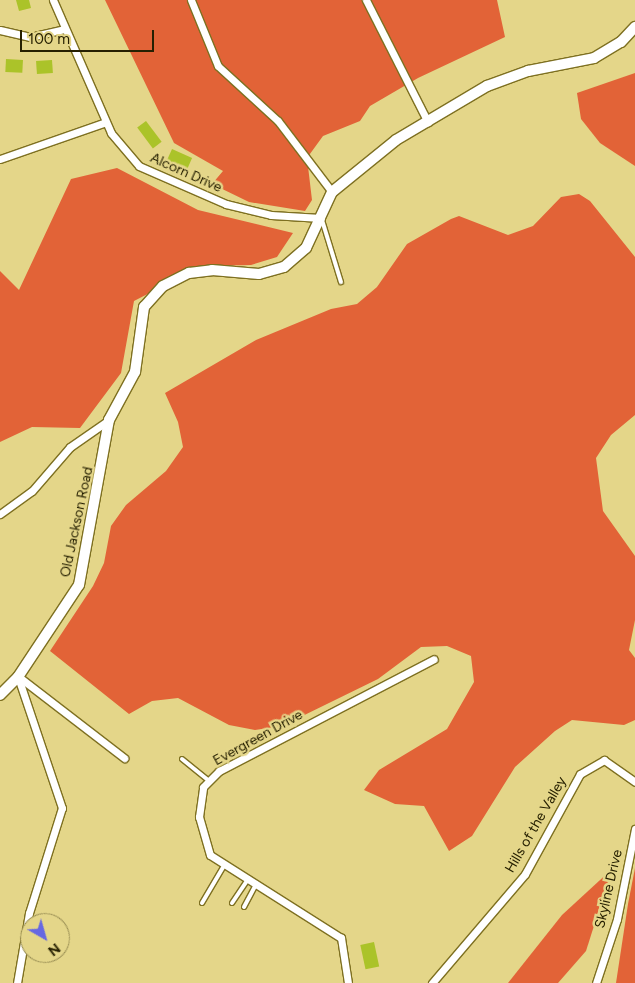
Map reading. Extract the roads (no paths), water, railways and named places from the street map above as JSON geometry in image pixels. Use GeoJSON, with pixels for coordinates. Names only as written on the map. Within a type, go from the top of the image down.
{"type":"FeatureCollection","features":[{"type":"Feature","properties":{"kind":"street","name":"Alcorn Drive"},"geometry":{"type":"LineString","coordinates":[[53,0],[106,122],[127,155],[156,174],[244,209],[321,218]]}},
{"type":"Feature","properties":{"kind":"street"},"geometry":{"type":"LineString","coordinates":[[191,0],[218,66],[278,121],[332,192],[362,163],[487,86],[528,71],[594,58],[621,42],[635,27]]}},
{"type":"Feature","properties":{"kind":"street"},"geometry":{"type":"LineString","coordinates":[[366,0],[428,122]]}},
{"type":"Feature","properties":{"kind":"street"},"geometry":{"type":"LineString","coordinates":[[0,30],[30,37],[65,28]]}},
{"type":"Feature","properties":{"kind":"street"},"geometry":{"type":"LineString","coordinates":[[0,159],[106,122]]}},
{"type":"Feature","properties":{"kind":"street","name":"Old Jackson Road"},"geometry":{"type":"LineString","coordinates":[[0,696],[18,677],[79,585],[109,420],[135,372],[144,307],[163,286],[189,273],[212,270],[244,275],[272,272],[306,248],[332,192]]}},
{"type":"Feature","properties":{"kind":"street"},"geometry":{"type":"LineString","coordinates":[[0,514],[32,491],[70,447],[109,420]]}},
{"type":"Feature","properties":{"kind":"street","name":"Evergreen Drive"},"geometry":{"type":"LineString","coordinates":[[348,983],[341,938],[257,883],[210,855],[199,817],[202,787],[219,770],[434,659]]}},
{"type":"Feature","properties":{"kind":"street"},"geometry":{"type":"LineString","coordinates":[[18,677],[124,758]]}},
{"type":"Feature","properties":{"kind":"street"},"geometry":{"type":"LineString","coordinates":[[17,983],[29,914],[62,808],[18,677]]}},
{"type":"Feature","properties":{"kind":"street","name":"Hills of the Valley"},"geometry":{"type":"LineString","coordinates":[[432,983],[525,874],[580,774],[604,760],[635,782]]}},
{"type":"Feature","properties":{"kind":"street","name":"Skyline Drive"},"geometry":{"type":"LineString","coordinates":[[596,983],[617,919],[635,829]]}},
{"type":"Feature","properties":{"kind":"lane"},"geometry":{"type":"LineString","coordinates":[[321,218],[330,235],[341,282]]}},
{"type":"Feature","properties":{"kind":"lane"},"geometry":{"type":"LineString","coordinates":[[182,759],[209,781]]}},
{"type":"Feature","properties":{"kind":"lane"},"geometry":{"type":"LineString","coordinates":[[202,903],[225,864]]}},
{"type":"Feature","properties":{"kind":"lane"},"geometry":{"type":"LineString","coordinates":[[232,902],[249,878]]}},
{"type":"Feature","properties":{"kind":"lane"},"geometry":{"type":"LineString","coordinates":[[244,908],[257,883]]}}]}
